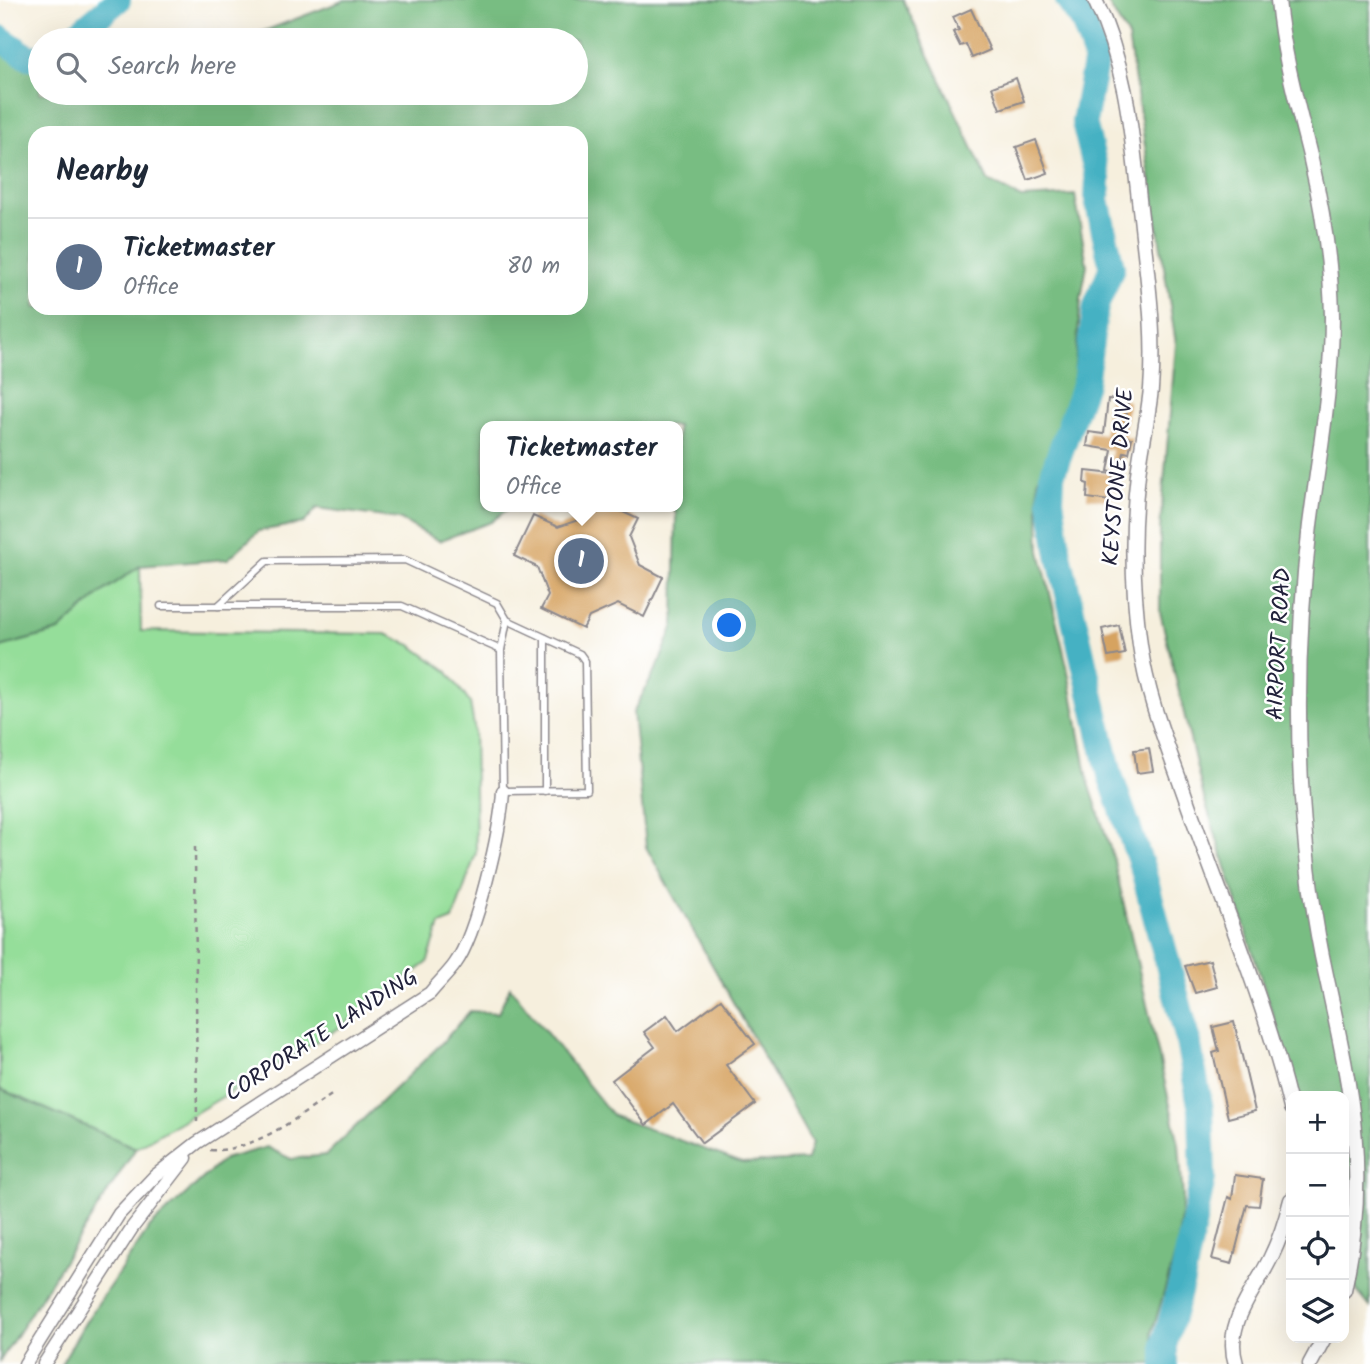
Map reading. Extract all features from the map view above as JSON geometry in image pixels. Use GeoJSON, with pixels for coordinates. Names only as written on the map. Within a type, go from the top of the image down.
{"type":"FeatureCollection","features":[{"type":"Feature","properties":{"kind":"street","name":"KEYSTONE DRIVE"},"geometry":{"type":"LineString","coordinates":[[1095,0],[1121,66],[1152,298],[1151,390],[1138,474],[1133,532],[1133,591],[1141,649],[1153,705],[1255,990],[1287,1091]]}},
{"type":"Feature","properties":{"kind":"street","name":"AIRPORT ROAD"},"geometry":{"type":"LineString","coordinates":[[1278,0],[1291,88],[1325,233],[1332,313],[1329,388],[1310,527],[1301,625],[1299,739],[1304,830],[1313,906],[1324,967],[1354,1091],[1362,1147],[1359,1231],[1347,1280]]}},
{"type":"Feature","properties":{"kind":"street","name":"CORPORATE LANDING"},"geometry":{"type":"LineString","coordinates":[[197,1143],[429,993],[456,963],[471,931],[481,896],[502,815],[503,791]]}},
{"type":"Feature","properties":{"kind":"street"},"geometry":{"type":"LineString","coordinates":[[25,1364],[119,1214],[155,1176],[197,1143]]}},
{"type":"Feature","properties":{"kind":"street"},"geometry":{"type":"LineString","coordinates":[[44,1364],[132,1228],[197,1143]]}},
{"type":"Feature","properties":{"kind":"street"},"geometry":{"type":"LineString","coordinates":[[1237,1364],[1233,1335],[1239,1315],[1270,1258],[1287,1217]]}},
{"type":"Feature","properties":{"kind":"street"},"geometry":{"type":"LineString","coordinates":[[1310,1364],[1321,1343]]}},
{"type":"Feature","properties":{"kind":"lane"},"geometry":{"type":"LineString","coordinates":[[218,606],[267,561],[405,560],[496,603],[507,620],[580,654],[585,661],[587,790],[503,791],[501,650],[507,620]]}},
{"type":"Feature","properties":{"kind":"lane"},"geometry":{"type":"LineString","coordinates":[[162,606],[402,606],[501,650]]}},
{"type":"Feature","properties":{"kind":"lane"},"geometry":{"type":"LineString","coordinates":[[545,638],[545,791]]}},
{"type":"Feature","properties":{"kind":"path"},"geometry":{"type":"LineString","coordinates":[[195,847],[197,1143],[208,1150],[222,1151],[269,1135],[333,1094]]}},
{"type":"Feature","properties":{"kind":"green space"},"geometry":{"type":"Polygon","coordinates":[[[345,0],[903,0],[988,181],[1021,198],[1075,195],[1087,265],[1081,299],[1071,409],[1038,479],[1040,551],[1067,666],[1088,780],[1113,857],[1179,1144],[1183,1198],[1177,1249],[1152,1333],[1158,1364],[61,1364],[86,1321],[150,1227],[224,1159],[267,1147],[291,1159],[326,1155],[440,1045],[470,1011],[498,1013],[510,987],[613,1116],[742,1163],[807,1160],[812,1143],[646,847],[633,712],[658,666],[674,625],[675,512],[683,512],[683,421],[480,421],[480,512],[504,512],[491,522],[439,541],[399,519],[317,508],[304,523],[259,531],[228,559],[140,566],[101,593],[59,631],[0,647],[0,40],[28,56],[28,105],[588,105],[588,28],[272,28],[345,0]]]}},
{"type":"Feature","properties":{"kind":"green space"},"geometry":{"type":"Polygon","coordinates":[[[1106,0],[1370,0],[1370,1307],[1349,1281],[1349,1091],[1292,1091],[1288,1063],[1204,798],[1160,612],[1160,529],[1176,344],[1128,37],[1106,0]]]}},
{"type":"Feature","properties":{"kind":"green space"},"geometry":{"type":"Polygon","coordinates":[[[140,566],[141,631],[386,634],[411,645],[447,671],[470,703],[474,726],[476,853],[453,920],[440,925],[427,963],[339,1028],[136,1148],[0,1089],[0,647],[59,631],[101,593],[140,566]]]}},
{"type":"Feature","properties":{"kind":"green space"},"geometry":{"type":"Polygon","coordinates":[[[0,1089],[136,1148],[0,1361],[0,1089]]]}},
{"type":"Feature","properties":{"kind":"building"},"geometry":{"type":"Polygon","coordinates":[[[971,9],[990,50],[972,58],[966,44],[960,46],[953,32],[959,30],[953,17],[971,9]]]}},
{"type":"Feature","properties":{"kind":"building"},"geometry":{"type":"Polygon","coordinates":[[[1016,78],[1024,101],[1000,109],[992,87],[1016,78]]]}},
{"type":"Feature","properties":{"kind":"building"},"geometry":{"type":"Polygon","coordinates":[[[1036,140],[1048,173],[1028,180],[1016,147],[1036,140]]]}},
{"type":"Feature","properties":{"kind":"building"},"geometry":{"type":"Polygon","coordinates":[[[1108,399],[1128,401],[1124,437],[1132,438],[1129,453],[1124,452],[1120,474],[1108,471],[1112,450],[1087,446],[1089,432],[1104,434],[1108,399]]]}},
{"type":"Feature","properties":{"kind":"building"},"geometry":{"type":"Polygon","coordinates":[[[1086,471],[1113,474],[1110,501],[1087,498],[1086,471]]]}},
{"type":"Feature","properties":{"kind":"building"},"geometry":{"type":"Polygon","coordinates":[[[590,512],[623,512],[638,519],[629,537],[640,565],[663,577],[644,617],[618,604],[589,617],[583,629],[541,609],[548,596],[537,567],[514,556],[533,516],[558,527],[587,517],[590,512]]]}},
{"type":"Feature","properties":{"kind":"building"},"geometry":{"type":"Polygon","coordinates":[[[1119,625],[1125,654],[1108,657],[1102,629],[1119,625]]]}},
{"type":"Feature","properties":{"kind":"building"},"geometry":{"type":"Polygon","coordinates":[[[1149,748],[1153,771],[1137,773],[1134,750],[1149,748]]]}},
{"type":"Feature","properties":{"kind":"building"},"geometry":{"type":"Polygon","coordinates":[[[1210,960],[1217,987],[1195,993],[1185,966],[1210,960]]]}},
{"type":"Feature","properties":{"kind":"building"},"geometry":{"type":"Polygon","coordinates":[[[721,999],[755,1044],[726,1065],[755,1104],[702,1143],[673,1104],[646,1125],[612,1080],[655,1047],[644,1032],[667,1015],[678,1031],[721,999]]]}},
{"type":"Feature","properties":{"kind":"building"},"geometry":{"type":"Polygon","coordinates":[[[1234,1022],[1255,1111],[1228,1118],[1213,1053],[1219,1051],[1213,1027],[1234,1022]]]}},
{"type":"Feature","properties":{"kind":"building"},"geometry":{"type":"Polygon","coordinates":[[[1235,1175],[1263,1179],[1259,1206],[1247,1205],[1232,1264],[1212,1259],[1228,1197],[1232,1199],[1235,1175]]]}},
{"type":"Feature","properties":{"kind":"waterway"},"geometry":{"type":"LineString","coordinates":[[84,28],[118,0]]}},
{"type":"Feature","properties":{"kind":"waterway"},"geometry":{"type":"LineString","coordinates":[[1068,0],[1083,21],[1096,58],[1084,122],[1098,179],[1097,200],[1112,267],[1096,306],[1085,383],[1052,475],[1051,500],[1059,555],[1110,775],[1143,870],[1187,1036],[1201,1110],[1203,1178],[1182,1281],[1165,1342],[1165,1364]]}},
{"type":"Feature","properties":{"kind":"waterway"},"geometry":{"type":"LineString","coordinates":[[0,38],[28,57]]}},
{"type":"Feature","properties":{"kind":"place","name":"Ticketmaster"},"geometry":{"type":"Point","coordinates":[581,561]}}]}
